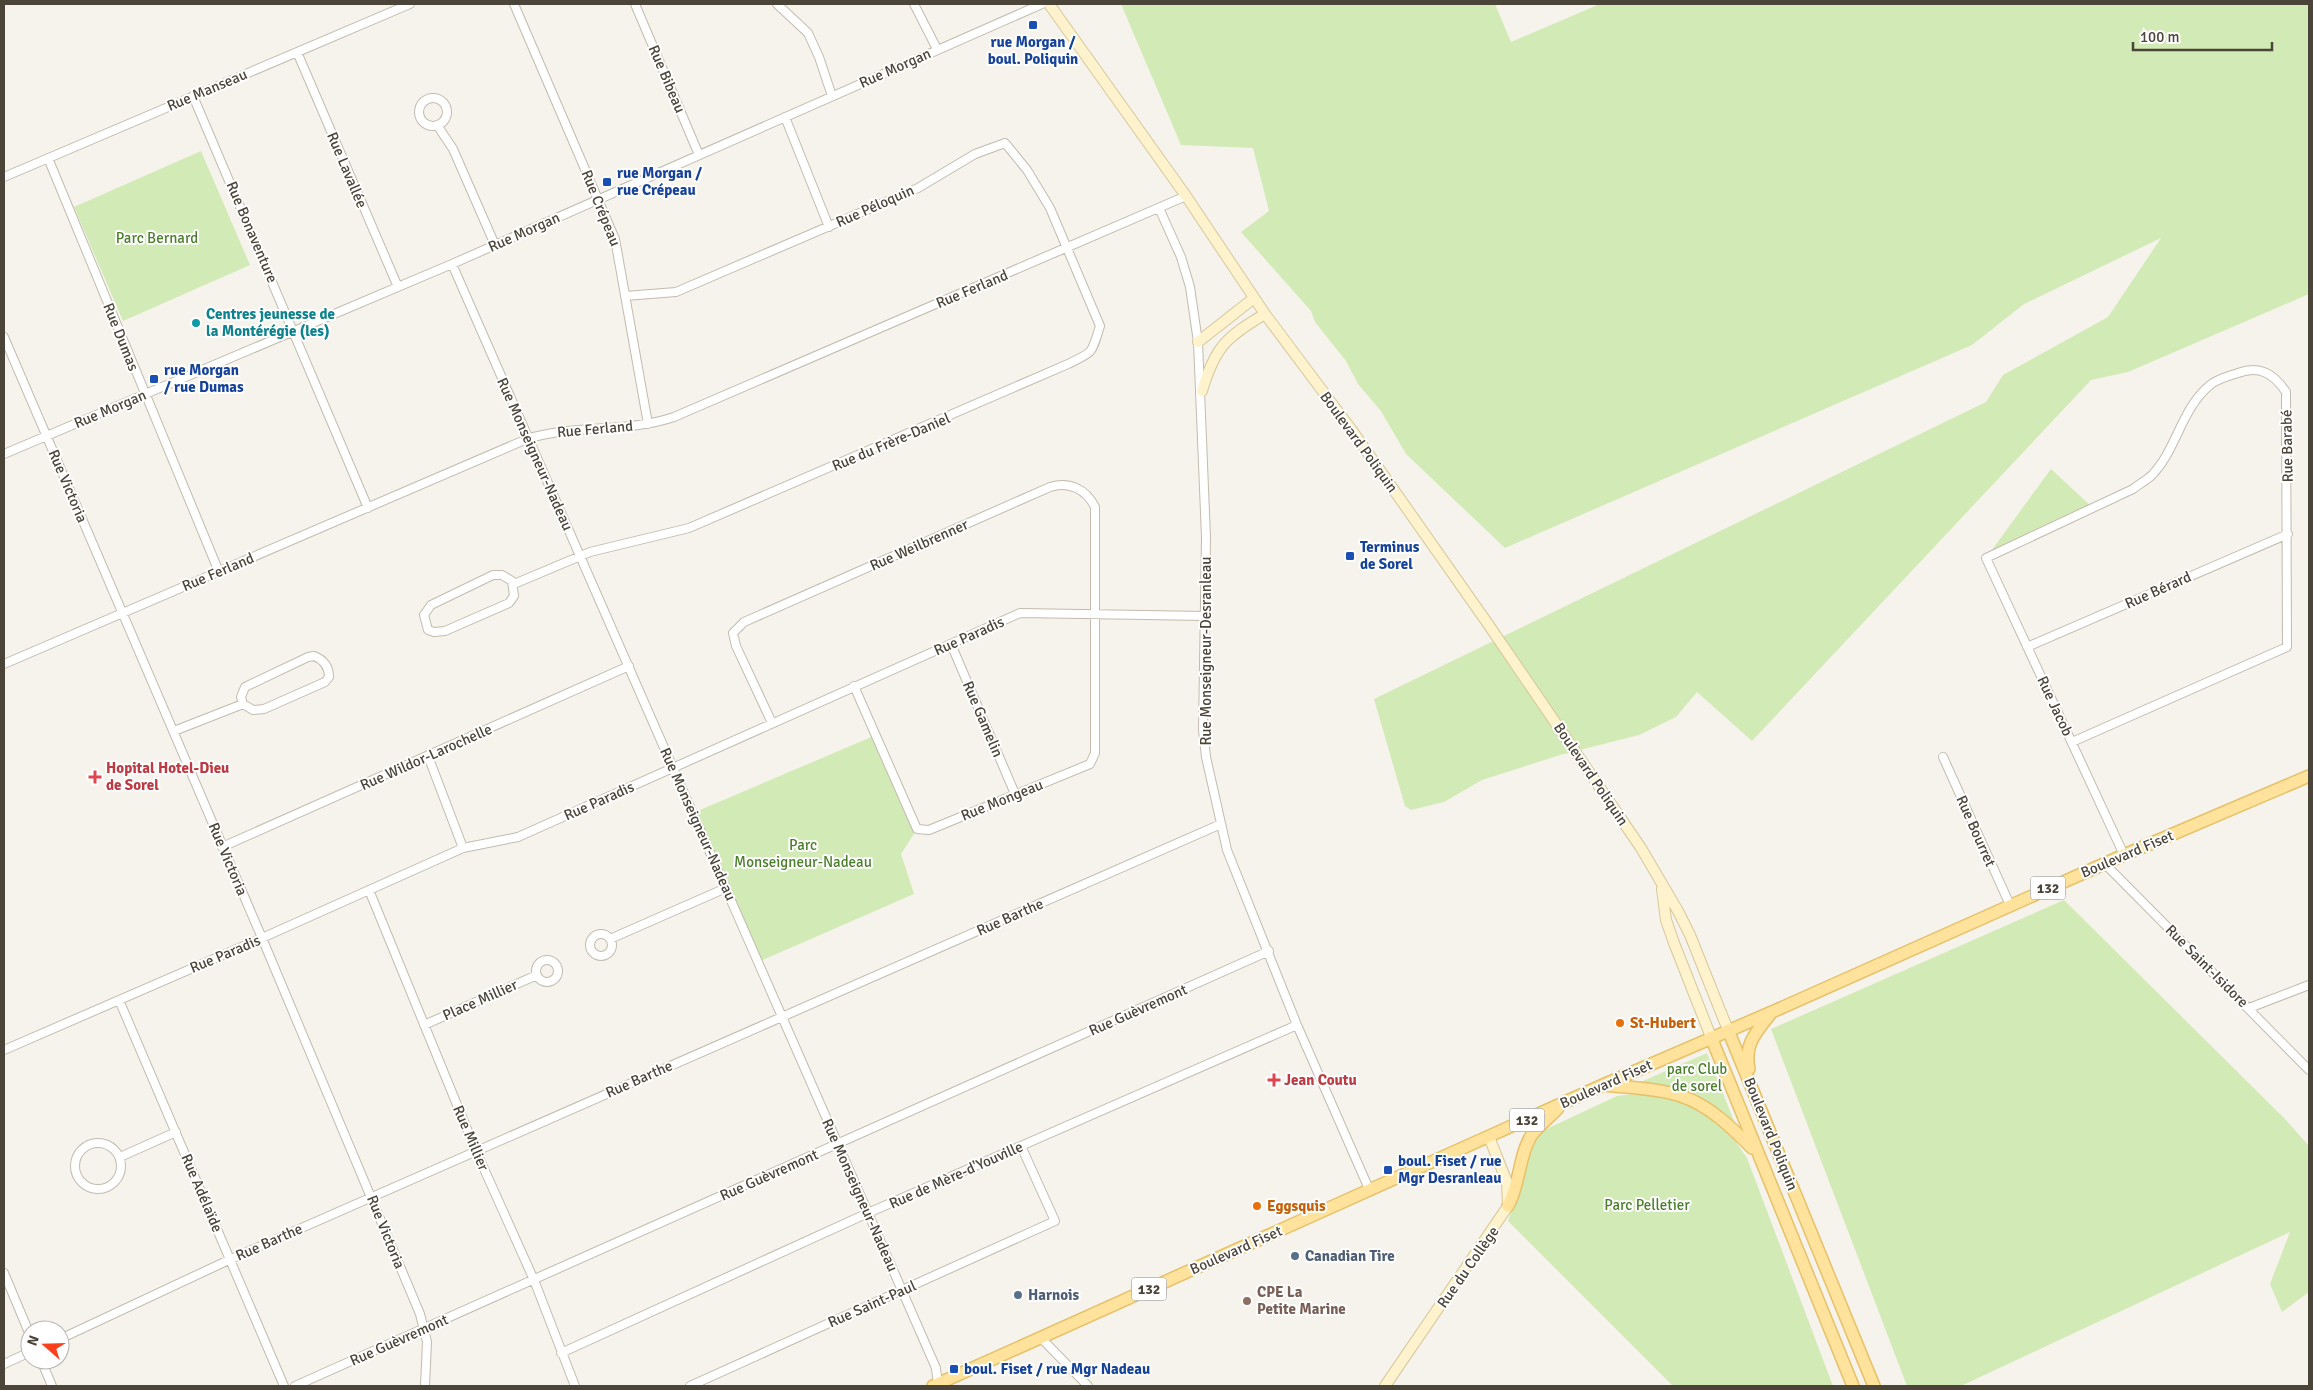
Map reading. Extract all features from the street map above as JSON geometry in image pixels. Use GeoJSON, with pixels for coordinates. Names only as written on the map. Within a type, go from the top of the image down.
{"type":"FeatureCollection","features":[{"type":"Feature","properties":{"kind":"main road","name":"Boulevard Fiset"},"geometry":{"type":"LineString","coordinates":[[937,1385],[1369,1189],[1490,1137],[1711,1037],[1772,1012],[2124,854],[2309,776]]}},
{"type":"Feature","properties":{"kind":"main road"},"geometry":{"type":"LineString","coordinates":[[1755,1098],[1746,1055],[1752,1038],[1772,1012]]}},
{"type":"Feature","properties":{"kind":"main road","name":"Boulevard Poliquin"},"geometry":{"type":"LineString","coordinates":[[1728,1030],[1874,1386]]}},
{"type":"Feature","properties":{"kind":"main road","name":"Boulevard Poliquin"},"geometry":{"type":"LineString","coordinates":[[1711,1037],[1852,1386]]}},
{"type":"Feature","properties":{"kind":"main road"},"geometry":{"type":"LineString","coordinates":[[1603,1085],[1660,1091],[1682,1096],[1699,1104],[1727,1123],[1756,1151]]}},
{"type":"Feature","properties":{"kind":"main road"},"geometry":{"type":"LineString","coordinates":[[1508,1206],[1516,1192],[1525,1148],[1532,1135],[1564,1103]]}},
{"type":"Feature","properties":{"kind":"street","name":"Rue Manseau"},"geometry":{"type":"LineString","coordinates":[[4,177],[410,4]]}},
{"type":"Feature","properties":{"kind":"street","name":"Rue Crépeau"},"geometry":{"type":"LineString","coordinates":[[514,4],[615,239],[648,424]]}},
{"type":"Feature","properties":{"kind":"street","name":"Rue Bibeau"},"geometry":{"type":"LineString","coordinates":[[635,4],[699,155]]}},
{"type":"Feature","properties":{"kind":"street"},"geometry":{"type":"LineString","coordinates":[[777,4],[808,33],[819,57],[832,96]]}},
{"type":"Feature","properties":{"kind":"street"},"geometry":{"type":"LineString","coordinates":[[914,4],[937,50]]}},
{"type":"Feature","properties":{"kind":"street","name":"Rue Morgan"},"geometry":{"type":"LineString","coordinates":[[4,454],[452,264],[1042,4]]}},
{"type":"Feature","properties":{"kind":"street","name":"Boulevard Poliquin"},"geometry":{"type":"LineString","coordinates":[[1049,4],[1186,196],[1265,314],[1351,429],[1488,624],[1641,848],[1690,935],[1728,1030]]}},
{"type":"Feature","properties":{"kind":"street","name":"Rue Lavallée"},"geometry":{"type":"LineString","coordinates":[[296,52],[398,287]]}},
{"type":"Feature","properties":{"kind":"street","name":"Rue Bonaventure"},"geometry":{"type":"LineString","coordinates":[[193,96],[368,508]]}},
{"type":"Feature","properties":{"kind":"street"},"geometry":{"type":"LineString","coordinates":[[785,117],[829,227]]}},
{"type":"Feature","properties":{"kind":"street"},"geometry":{"type":"LineString","coordinates":[[436,125],[453,149],[495,245]]}},
{"type":"Feature","properties":{"kind":"street","name":"Rue Péloquin"},"geometry":{"type":"LineString","coordinates":[[625,296],[676,292],[918,188],[986,148],[1005,143],[1027,170],[1045,199],[1068,248]]}},
{"type":"Feature","properties":{"kind":"street","name":"Rue Dumas"},"geometry":{"type":"LineString","coordinates":[[48,158],[219,572]]}},
{"type":"Feature","properties":{"kind":"street","name":"Rue Ferland"},"geometry":{"type":"LineString","coordinates":[[4,664],[527,439],[549,432],[648,424],[674,416],[1186,196]]}},
{"type":"Feature","properties":{"kind":"street","name":"Rue Monseigneur-Desranleau"},"geometry":{"type":"LineString","coordinates":[[1159,208],[1182,257],[1190,287],[1198,342],[1202,391],[1206,537],[1203,730],[1206,757],[1227,850],[1297,1025],[1369,1189]]}},
{"type":"Feature","properties":{"kind":"street","name":"Rue du Frère-Daniel"},"geometry":{"type":"LineString","coordinates":[[514,584],[580,556],[639,538],[689,528],[1089,355],[1095,346],[1100,326],[1068,248]]}},
{"type":"Feature","properties":{"kind":"street","name":"Rue Monseigneur-Nadeau"},"geometry":{"type":"LineString","coordinates":[[452,264],[527,439],[629,666],[936,1368],[937,1385]]}},
{"type":"Feature","properties":{"kind":"street"},"geometry":{"type":"LineString","coordinates":[[1198,342],[1254,298]]}},
{"type":"Feature","properties":{"kind":"street"},"geometry":{"type":"LineString","coordinates":[[1202,391],[1212,360],[1229,337],[1265,314]]}},
{"type":"Feature","properties":{"kind":"street","name":"Rue Victoria"},"geometry":{"type":"LineString","coordinates":[[4,337],[372,1197],[424,1329],[427,1358],[425,1386]]}},
{"type":"Feature","properties":{"kind":"street"},"geometry":{"type":"LineString","coordinates":[[1198,342],[1229,337]]}},
{"type":"Feature","properties":{"kind":"street","name":"Rue Barabé"},"geometry":{"type":"LineString","coordinates":[[1986,558],[2133,489],[2152,475],[2191,405],[2211,384],[2248,369],[2263,370],[2277,379],[2286,392],[2287,647],[2072,742]]}},
{"type":"Feature","properties":{"kind":"street","name":"Rue Weilbrenner"},"geometry":{"type":"LineString","coordinates":[[772,723],[736,646],[733,633],[744,622],[1061,484],[1077,487],[1090,496],[1096,506],[1096,612]]}},
{"type":"Feature","properties":{"kind":"street","name":"Rue Bérard"},"geometry":{"type":"LineString","coordinates":[[2027,647],[2288,534]]}},
{"type":"Feature","properties":{"kind":"street","name":"Rue Jacob"},"geometry":{"type":"LineString","coordinates":[[1986,558],[2124,854]]}},
{"type":"Feature","properties":{"kind":"street"},"geometry":{"type":"LineString","coordinates":[[493,575],[506,576],[514,584],[514,596],[509,603],[500,608],[445,631],[428,630],[424,623],[424,615],[431,605],[493,575]]}},
{"type":"Feature","properties":{"kind":"street","name":"Rue Paradis"},"geometry":{"type":"LineString","coordinates":[[4,1050],[463,848],[518,837],[1020,613],[1096,612],[1206,616]]}},
{"type":"Feature","properties":{"kind":"street","name":"Rue Mongeau"},"geometry":{"type":"LineString","coordinates":[[854,686],[917,829],[928,830],[1090,764],[1095,753],[1096,612]]}},
{"type":"Feature","properties":{"kind":"street","name":"Rue Gamelin"},"geometry":{"type":"LineString","coordinates":[[951,644],[1015,794]]}},
{"type":"Feature","properties":{"kind":"street"},"geometry":{"type":"LineString","coordinates":[[308,657],[321,658],[329,670],[329,677],[325,682],[269,708],[253,710],[244,704],[241,697],[245,687],[308,657]]}},
{"type":"Feature","properties":{"kind":"street","name":"Rue Wildor-Larochelle"},"geometry":{"type":"LineString","coordinates":[[222,848],[629,666]]}},
{"type":"Feature","properties":{"kind":"street"},"geometry":{"type":"LineString","coordinates":[[174,731],[244,704]]}},
{"type":"Feature","properties":{"kind":"street"},"geometry":{"type":"LineString","coordinates":[[428,756],[463,848]]}},
{"type":"Feature","properties":{"kind":"street","name":"Rue Bourret"},"geometry":{"type":"LineString","coordinates":[[1943,757],[2010,905]]}},
{"type":"Feature","properties":{"kind":"street","name":"Rue Barthe"},"geometry":{"type":"LineString","coordinates":[[70,1333],[231,1259],[1221,824]]}},
{"type":"Feature","properties":{"kind":"street","name":"Rue Saint-Isidore"},"geometry":{"type":"LineString","coordinates":[[2104,863],[2309,1070]]}},
{"type":"Feature","properties":{"kind":"street","name":"Boulevard Poliquin"},"geometry":{"type":"LineString","coordinates":[[1662,885],[1666,920],[1711,1037]]}},
{"type":"Feature","properties":{"kind":"street"},"geometry":{"type":"LineString","coordinates":[[610,939],[726,888]]}},
{"type":"Feature","properties":{"kind":"street","name":"Rue Millier"},"geometry":{"type":"LineString","coordinates":[[368,890],[476,1151],[534,1280],[575,1386]]}},
{"type":"Feature","properties":{"kind":"street","name":"Rue Guèvremont"},"geometry":{"type":"LineString","coordinates":[[295,1386],[1269,951]]}},
{"type":"Feature","properties":{"kind":"street","name":"Place Millier"},"geometry":{"type":"LineString","coordinates":[[424,1025],[537,975]]}},
{"type":"Feature","properties":{"kind":"street"},"geometry":{"type":"LineString","coordinates":[[2249,1008],[2309,986]]}},
{"type":"Feature","properties":{"kind":"street","name":"Rue Adélaïde"},"geometry":{"type":"LineString","coordinates":[[118,1000],[284,1386]]}},
{"type":"Feature","properties":{"kind":"street","name":"Rue de Mère-d'Youville"},"geometry":{"type":"LineString","coordinates":[[561,1352],[868,1213],[1297,1025]]}},
{"type":"Feature","properties":{"kind":"street"},"geometry":{"type":"LineString","coordinates":[[120,1157],[176,1132]]}},
{"type":"Feature","properties":{"kind":"street"},"geometry":{"type":"LineString","coordinates":[[1490,1137],[1507,1182],[1508,1206]]}},
{"type":"Feature","properties":{"kind":"street"},"geometry":{"type":"LineString","coordinates":[[103,1142],[116,1150],[120,1157],[120,1173],[111,1185],[104,1188],[89,1187],[77,1177],[74,1170],[77,1155],[88,1144],[103,1142]]}},
{"type":"Feature","properties":{"kind":"street","name":"Rue Saint-Paul"},"geometry":{"type":"LineString","coordinates":[[690,1386],[1055,1220],[1021,1146]]}},
{"type":"Feature","properties":{"kind":"street","name":"Rue du Collège"},"geometry":{"type":"LineString","coordinates":[[1385,1386],[1508,1206]]}},
{"type":"Feature","properties":{"kind":"street"},"geometry":{"type":"LineString","coordinates":[[4,1273],[24,1320]]}},
{"type":"Feature","properties":{"kind":"street"},"geometry":{"type":"LineString","coordinates":[[1040,1337],[1088,1386]]}},
{"type":"Feature","properties":{"kind":"street"},"geometry":{"type":"LineString","coordinates":[[4,1364],[20,1357]]}},
{"type":"Feature","properties":{"kind":"street"},"geometry":{"type":"LineString","coordinates":[[45,1370],[52,1386]]}},
{"type":"Feature","properties":{"kind":"green space"},"geometry":{"type":"Polygon","coordinates":[[[1121,4],[1495,4],[1511,42],[1600,4],[2309,4],[2309,294],[2128,372],[2091,380],[1752,741],[1697,692],[1676,717],[1639,735],[1560,755],[1482,780],[1444,802],[1411,810],[1405,806],[1374,699],[1986,402],[2003,375],[2108,317],[2161,238],[2024,304],[1972,345],[1505,548],[1406,454],[1381,411],[1358,384],[1346,361],[1315,322],[1311,311],[1241,232],[1269,211],[1253,148],[1181,145],[1121,4]]]}},
{"type":"Feature","properties":{"kind":"green space","name":"Parc Bernard"},"geometry":{"type":"Polygon","coordinates":[[[201,151],[250,265],[123,321],[74,207],[201,151]]]}},
{"type":"Feature","properties":{"kind":"green space"},"geometry":{"type":"Polygon","coordinates":[[[2051,469],[2092,507],[1986,558],[2051,469]]]}},
{"type":"Feature","properties":{"kind":"green space","name":"Parc Monseigneur-Nadeau"},"geometry":{"type":"Polygon","coordinates":[[[876,735],[917,829],[901,854],[914,894],[758,962],[693,813],[876,735]]]}},
{"type":"Feature","properties":{"kind":"green space"},"geometry":{"type":"Polygon","coordinates":[[[2064,900],[2284,1118],[2309,1146],[2309,1292],[2282,1312],[2270,1284],[2290,1232],[1961,1386],[1907,1386],[1771,1029],[2064,900]]]}},
{"type":"Feature","properties":{"kind":"green space","name":"parc Club de sorel"},"geometry":{"type":"Polygon","coordinates":[[[1707,1053],[1736,1126],[1690,1095],[1634,1085],[1707,1053]]]}},
{"type":"Feature","properties":{"kind":"green space","name":"Parc Pelletier"},"geometry":{"type":"Polygon","coordinates":[[[1650,1092],[1681,1098],[1701,1108],[1719,1122],[1747,1158],[1833,1386],[1673,1386],[1508,1221],[1538,1133],[1617,1096],[1650,1092]]]}},
{"type":"Feature","properties":{"kind":"place","name":"rue Morgan / boul. Poliquin"},"geometry":{"type":"Point","coordinates":[1033,25]}},
{"type":"Feature","properties":{"kind":"place","name":"rue Morgan / rue Crépeau"},"geometry":{"type":"Point","coordinates":[607,182]}},
{"type":"Feature","properties":{"kind":"place","name":"Centres jeunesse de la Montérégie (les)"},"geometry":{"type":"Point","coordinates":[196,323]}},
{"type":"Feature","properties":{"kind":"place","name":"rue Morgan / rue Dumas"},"geometry":{"type":"Point","coordinates":[154,379]}},
{"type":"Feature","properties":{"kind":"place","name":"Terminus de Sorel"},"geometry":{"type":"Point","coordinates":[1350,556]}},
{"type":"Feature","properties":{"kind":"place","name":"Hopital Hotel-Dieu de Sorel"},"geometry":{"type":"Point","coordinates":[95,777]}},
{"type":"Feature","properties":{"kind":"place","name":"St-Hubert"},"geometry":{"type":"Point","coordinates":[1620,1023]}},
{"type":"Feature","properties":{"kind":"place","name":"Jean Coutu"},"geometry":{"type":"Point","coordinates":[1274,1080]}},
{"type":"Feature","properties":{"kind":"place","name":"boul. Fiset / rue Mgr Desranleau"},"geometry":{"type":"Point","coordinates":[1388,1170]}},
{"type":"Feature","properties":{"kind":"place","name":"Eggsquis"},"geometry":{"type":"Point","coordinates":[1257,1206]}},
{"type":"Feature","properties":{"kind":"place","name":"Canadian Tire"},"geometry":{"type":"Point","coordinates":[1295,1256]}},
{"type":"Feature","properties":{"kind":"place","name":"Harnois"},"geometry":{"type":"Point","coordinates":[1018,1295]}},
{"type":"Feature","properties":{"kind":"place","name":"CPE La Petite Marine"},"geometry":{"type":"Point","coordinates":[1247,1301]}},
{"type":"Feature","properties":{"kind":"place","name":"boul. Fiset / rue Mgr Nadeau"},"geometry":{"type":"Point","coordinates":[954,1369]}}]}
